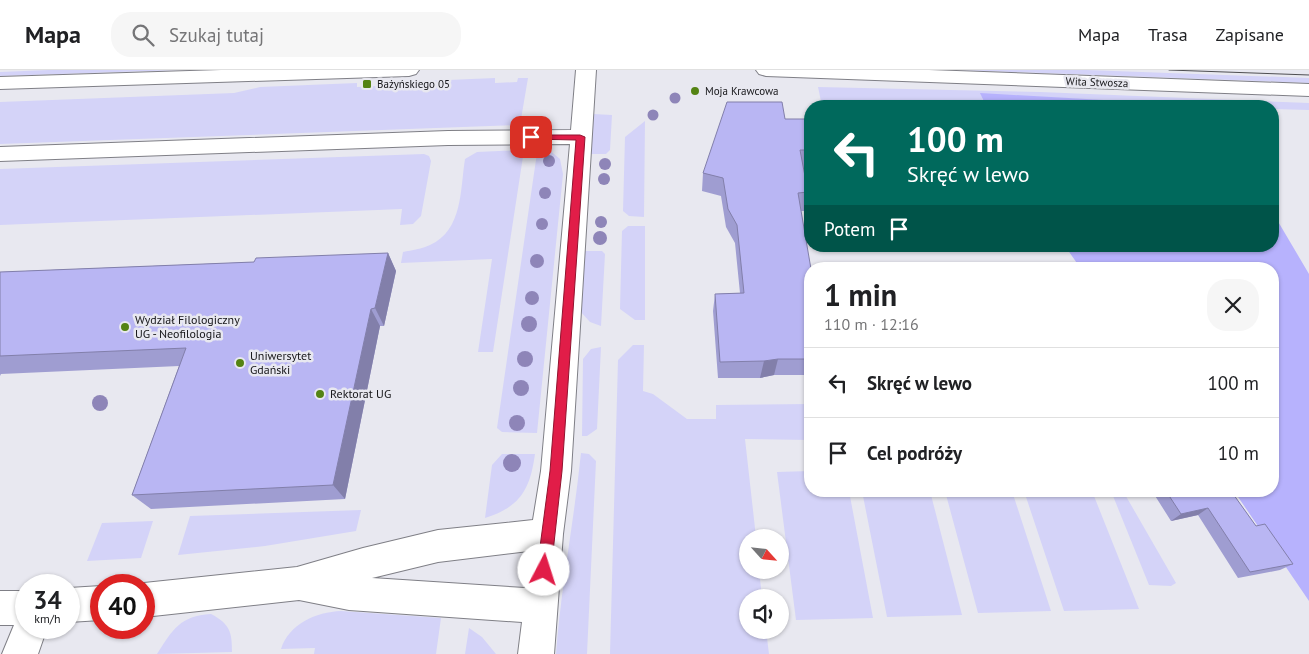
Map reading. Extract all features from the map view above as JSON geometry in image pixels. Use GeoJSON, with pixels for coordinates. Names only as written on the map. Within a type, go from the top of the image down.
{"type":"FeatureCollection","features":[{"type":"Feature","properties":{"kind":"street"},"geometry":{"type":"LineString","coordinates":[[0,83],[409,70]]}},
{"type":"Feature","properties":{"kind":"street"},"geometry":{"type":"LineString","coordinates":[[536,654],[547,534],[556,471],[586,70]]}},
{"type":"Feature","properties":{"kind":"street","name":"Wita Stwosza"},"geometry":{"type":"LineString","coordinates":[[766,70],[1309,90]]}},
{"type":"Feature","properties":{"kind":"street"},"geometry":{"type":"LineString","coordinates":[[0,154],[448,138],[580,137]]}},
{"type":"Feature","properties":{"kind":"street"},"geometry":{"type":"LineString","coordinates":[[155,599],[296,584],[363,564],[438,546],[547,534]]}},
{"type":"Feature","properties":{"kind":"street"},"geometry":{"type":"LineString","coordinates":[[296,584],[349,593],[540,606]]}},
{"type":"Feature","properties":{"kind":"street"},"geometry":{"type":"LineString","coordinates":[[0,608],[15,608]]}},
{"type":"Feature","properties":{"kind":"street"},"geometry":{"type":"LineString","coordinates":[[20,654],[26,639]]}},
{"type":"Feature","properties":{"kind":"shaded area"},"geometry":{"type":"Polygon","coordinates":[[[178,70],[0,76],[0,72],[178,70]]]}},
{"type":"Feature","properties":{"kind":"shaded area"},"geometry":{"type":"Polygon","coordinates":[[[961,70],[1086,70],[1309,78],[1309,83],[961,70]]]}},
{"type":"Feature","properties":{"kind":"shaded area"},"geometry":{"type":"Polygon","coordinates":[[[495,78],[495,83],[517,82],[518,78],[528,78],[520,125],[0,144],[0,102],[234,93],[260,87],[357,83],[357,87],[376,86],[378,83],[495,78]]]}},
{"type":"Feature","properties":{"kind":"shaded area"},"geometry":{"type":"Polygon","coordinates":[[[818,87],[1040,92],[1236,100],[1095,100],[981,94],[983,100],[821,100],[818,87]]]}},
{"type":"Feature","properties":{"kind":"shaded area"},"geometry":{"type":"Polygon","coordinates":[[[980,93],[1103,100],[983,100],[980,93]]]}},
{"type":"Feature","properties":{"kind":"shaded area"},"geometry":{"type":"Polygon","coordinates":[[[1279,102],[1309,103],[1309,110],[1279,109],[1279,102]]]}},
{"type":"Feature","properties":{"kind":"shaded area"},"geometry":{"type":"Polygon","coordinates":[[[593,114],[612,115],[610,150],[606,154],[591,154],[593,114]]]}},
{"type":"Feature","properties":{"kind":"shaded area"},"geometry":{"type":"Polygon","coordinates":[[[645,121],[644,217],[629,216],[623,211],[625,137],[645,121]]]}},
{"type":"Feature","properties":{"kind":"shaded area"},"geometry":{"type":"Polygon","coordinates":[[[538,146],[548,149],[560,159],[563,174],[537,433],[502,432],[497,428],[538,146]]]}},
{"type":"Feature","properties":{"kind":"shaded area"},"geometry":{"type":"Polygon","coordinates":[[[524,150],[493,352],[478,352],[492,259],[401,263],[403,252],[430,245],[449,230],[458,208],[465,159],[477,152],[524,150]]]}},
{"type":"Feature","properties":{"kind":"shaded area"},"geometry":{"type":"Polygon","coordinates":[[[424,154],[429,156],[431,161],[421,216],[413,224],[400,225],[402,209],[0,225],[0,169],[424,154]]]}},
{"type":"Feature","properties":{"kind":"shaded area"},"geometry":{"type":"Polygon","coordinates":[[[1279,223],[1309,274],[1309,601],[1238,497],[1279,497],[1279,262],[1076,262],[1069,252],[1279,252],[1279,223]]]}},
{"type":"Feature","properties":{"kind":"shaded area"},"geometry":{"type":"Polygon","coordinates":[[[628,226],[645,226],[645,320],[635,320],[620,309],[622,231],[628,226]]]}},
{"type":"Feature","properties":{"kind":"shaded area"},"geometry":{"type":"Polygon","coordinates":[[[585,251],[602,251],[605,254],[601,326],[590,322],[580,311],[585,251]]]}},
{"type":"Feature","properties":{"kind":"shaded area"},"geometry":{"type":"Polygon","coordinates":[[[633,345],[644,345],[643,391],[653,394],[687,419],[716,419],[716,405],[804,404],[804,440],[745,439],[755,529],[739,529],[739,579],[760,579],[761,589],[739,589],[739,639],[767,639],[769,654],[610,654],[618,360],[633,345]]]}},
{"type":"Feature","properties":{"kind":"shaded area"},"geometry":{"type":"Polygon","coordinates":[[[601,347],[597,429],[587,436],[582,436],[583,359],[591,349],[601,347]]]}},
{"type":"Feature","properties":{"kind":"shaded area"},"geometry":{"type":"Polygon","coordinates":[[[581,453],[589,454],[596,461],[587,654],[556,654],[561,604],[581,453]]]}},
{"type":"Feature","properties":{"kind":"shaded area"},"geometry":{"type":"Polygon","coordinates":[[[502,454],[535,454],[533,467],[526,487],[515,502],[497,514],[485,518],[492,465],[502,454]]]}},
{"type":"Feature","properties":{"kind":"shaded area"},"geometry":{"type":"Polygon","coordinates":[[[804,471],[804,497],[850,497],[873,618],[796,620],[789,565],[789,529],[784,529],[777,472],[804,471]]]}},
{"type":"Feature","properties":{"kind":"shaded area"},"geometry":{"type":"Polygon","coordinates":[[[863,497],[932,497],[962,615],[887,617],[863,497]]]}},
{"type":"Feature","properties":{"kind":"shaded area"},"geometry":{"type":"Polygon","coordinates":[[[947,497],[1014,497],[1051,611],[978,613],[947,497]]]}},
{"type":"Feature","properties":{"kind":"shaded area"},"geometry":{"type":"Polygon","coordinates":[[[1026,497],[1094,497],[1139,609],[1064,611],[1026,497]]]}},
{"type":"Feature","properties":{"kind":"shaded area"},"geometry":{"type":"Polygon","coordinates":[[[1113,497],[1126,497],[1176,583],[1171,586],[1149,585],[1113,497]]]}},
{"type":"Feature","properties":{"kind":"shaded area"},"geometry":{"type":"Polygon","coordinates":[[[361,510],[356,531],[265,546],[178,555],[190,516],[361,510]]]}},
{"type":"Feature","properties":{"kind":"shaded area"},"geometry":{"type":"Polygon","coordinates":[[[153,521],[141,558],[87,561],[102,523],[153,521]]]}},
{"type":"Feature","properties":{"kind":"shaded area"},"geometry":{"type":"Polygon","coordinates":[[[341,611],[441,618],[436,654],[314,654],[315,648],[281,649],[285,640],[297,626],[313,617],[341,611]]]}},
{"type":"Feature","properties":{"kind":"shaded area"},"geometry":{"type":"Polygon","coordinates":[[[211,614],[222,621],[229,629],[232,652],[157,654],[178,625],[200,615],[211,614]]]}},
{"type":"Feature","properties":{"kind":"shaded area"},"geometry":{"type":"Polygon","coordinates":[[[469,628],[482,637],[496,654],[465,654],[469,628]]]}},
{"type":"Feature","properties":{"kind":"building"},"geometry":{"type":"Polygon","coordinates":[[[727,102],[782,102],[785,119],[804,119],[804,150],[800,150],[804,171],[804,192],[798,193],[804,228],[804,252],[808,252],[810,262],[804,262],[804,359],[720,362],[715,294],[744,293],[737,225],[728,209],[723,178],[703,173],[727,102]]]}},
{"type":"Feature","properties":{"kind":"building"},"geometry":{"type":"Polygon","coordinates":[[[388,253],[375,308],[371,309],[333,485],[132,495],[186,348],[0,356],[0,272],[254,262],[256,258],[388,253]]]}},
{"type":"Feature","properties":{"kind":"building"},"geometry":{"type":"Polygon","coordinates":[[[1170,497],[1235,497],[1256,526],[1265,524],[1293,564],[1250,572],[1208,508],[1181,514],[1170,497]]]}},
{"type":"Feature","properties":{"kind":"tram line"},"geometry":{"type":"LineString","coordinates":[[1169,70],[1309,75]]}},
{"type":"Feature","properties":{"kind":"place","name":"Bażyńskiego 05"},"geometry":{"type":"Point","coordinates":[367,84]}},
{"type":"Feature","properties":{"kind":"place","name":"Moja Krawcowa"},"geometry":{"type":"Point","coordinates":[695,91]}},
{"type":"Feature","properties":{"kind":"place","name":"Wydział Filologiczny UG - Neofilologia"},"geometry":{"type":"Point","coordinates":[125,327]}},
{"type":"Feature","properties":{"kind":"place","name":"Uniwersytet Gdański"},"geometry":{"type":"Point","coordinates":[240,363]}},
{"type":"Feature","properties":{"kind":"place","name":"Rektorat UG"},"geometry":{"type":"Point","coordinates":[320,394]}},
{"type":"Feature","properties":{"kind":"route"},"geometry":{"type":"LineString","coordinates":[[531,137],[580,137],[556,471],[544,570]]}}]}
